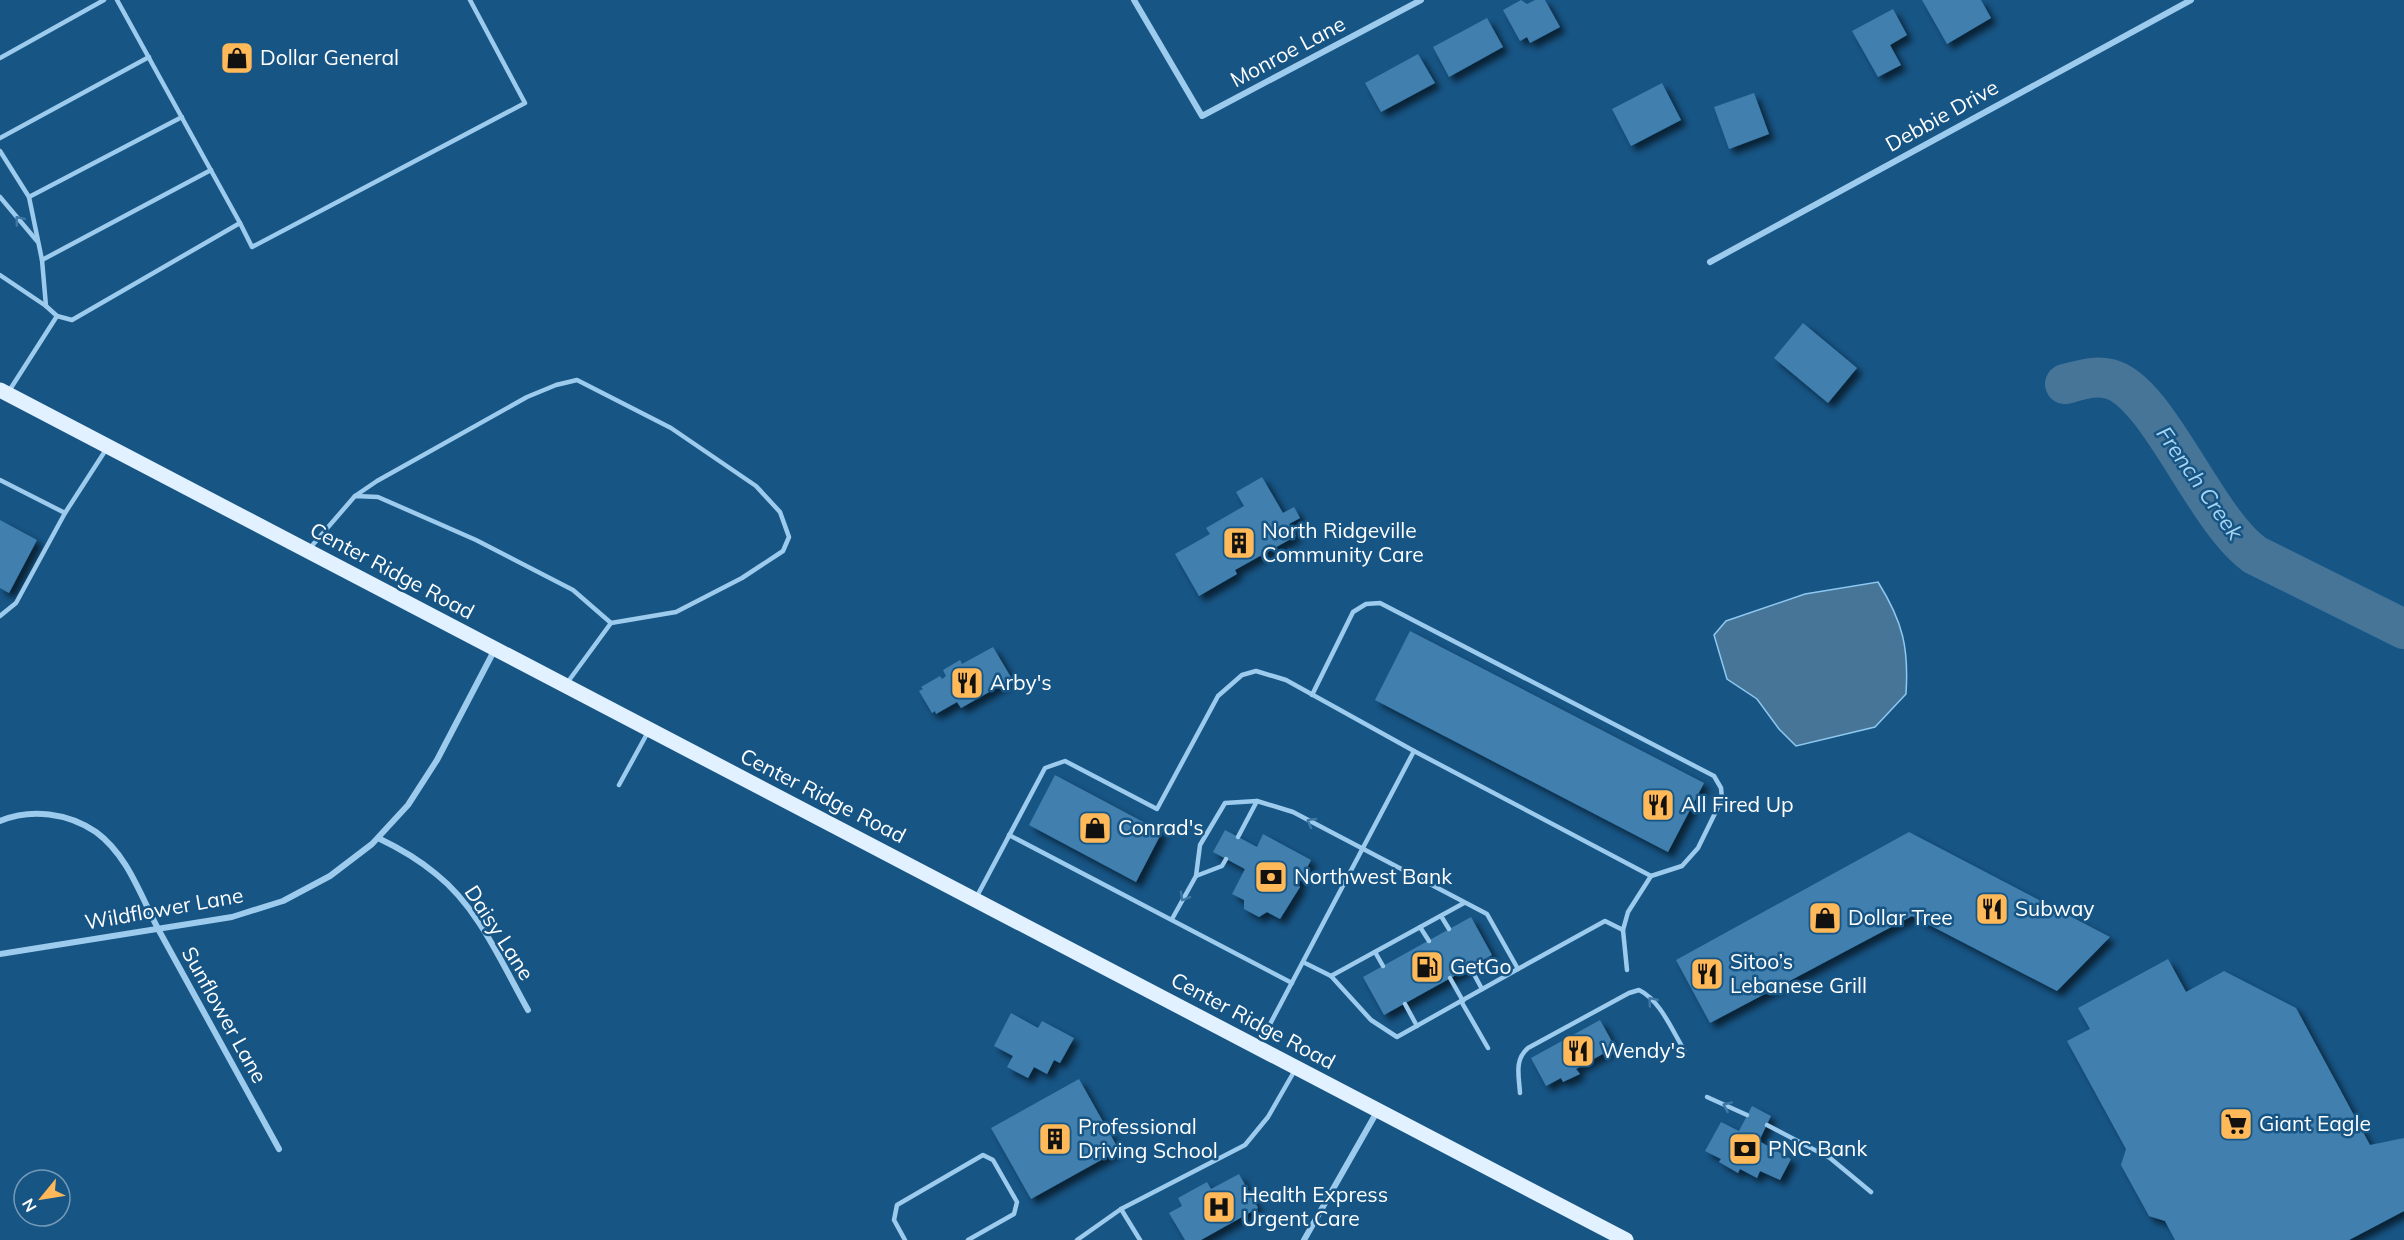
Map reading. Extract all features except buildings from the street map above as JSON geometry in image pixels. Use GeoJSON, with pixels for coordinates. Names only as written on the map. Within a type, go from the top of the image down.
{"type":"FeatureCollection","features":[{"type":"Feature","properties":{"kind":"main road","name":"Center Ridge Road"},"geometry":{"type":"LineString","coordinates":[[3,393],[308,550],[1626,1240]]}},
{"type":"Feature","properties":{"kind":"street","name":"Monroe Lane"},"geometry":{"type":"LineString","coordinates":[[1134,0],[1202,116],[1421,0]]}},
{"type":"Feature","properties":{"kind":"street","name":"Debbie Drive"},"geometry":{"type":"LineString","coordinates":[[1710,262],[2191,0]]}},
{"type":"Feature","properties":{"kind":"street","name":"Wildflower Lane"},"geometry":{"type":"LineString","coordinates":[[0,954],[232,917],[283,901],[330,876],[378,837],[408,805],[436,760],[495,648]]}},
{"type":"Feature","properties":{"kind":"street","name":"Sunflower Lane"},"geometry":{"type":"LineString","coordinates":[[0,821],[12,816],[44,813],[75,820],[96,833],[115,850],[129,870],[158,929],[279,1149]]}},
{"type":"Feature","properties":{"kind":"street","name":"Daisy Lane"},"geometry":{"type":"LineString","coordinates":[[378,837],[409,854],[438,875],[463,900],[483,930],[528,1010]]}},
{"type":"Feature","properties":{"kind":"street"},"geometry":{"type":"LineString","coordinates":[[1304,1240],[1378,1110]]}},
{"type":"Feature","properties":{"kind":"lane"},"geometry":{"type":"LineString","coordinates":[[0,58],[104,0]]}},
{"type":"Feature","properties":{"kind":"lane"},"geometry":{"type":"LineString","coordinates":[[117,0],[252,247],[525,103],[470,0]]}},
{"type":"Feature","properties":{"kind":"lane"},"geometry":{"type":"LineString","coordinates":[[0,138],[149,57]]}},
{"type":"Feature","properties":{"kind":"lane"},"geometry":{"type":"LineString","coordinates":[[29,197],[182,117]]}},
{"type":"Feature","properties":{"kind":"lane"},"geometry":{"type":"LineString","coordinates":[[0,151],[29,197],[42,260],[46,306]]}},
{"type":"Feature","properties":{"kind":"lane"},"geometry":{"type":"LineString","coordinates":[[42,260],[211,170]]}},
{"type":"Feature","properties":{"kind":"lane"},"geometry":{"type":"LineString","coordinates":[[0,197],[39,243]]}},
{"type":"Feature","properties":{"kind":"lane"},"geometry":{"type":"LineString","coordinates":[[0,275],[57,316],[72,320],[240,223]]}},
{"type":"Feature","properties":{"kind":"lane"},"geometry":{"type":"LineString","coordinates":[[3,393],[57,316]]}},
{"type":"Feature","properties":{"kind":"lane"},"geometry":{"type":"LineString","coordinates":[[308,550],[355,496],[377,481],[527,397],[556,385],[577,381],[671,428],[756,486],[780,512],[789,537],[783,551],[742,578],[676,612],[611,623],[565,685]]}},
{"type":"Feature","properties":{"kind":"lane"},"geometry":{"type":"LineString","coordinates":[[0,616],[16,603],[65,513],[108,446]]}},
{"type":"Feature","properties":{"kind":"lane"},"geometry":{"type":"LineString","coordinates":[[0,480],[65,513]]}},
{"type":"Feature","properties":{"kind":"lane"},"geometry":{"type":"LineString","coordinates":[[355,496],[378,497],[476,540],[573,590],[611,623]]}},
{"type":"Feature","properties":{"kind":"lane"},"geometry":{"type":"LineString","coordinates":[[1312,695],[1353,612],[1366,604],[1380,603],[1714,776],[1721,788],[1722,799],[1698,848],[1682,866],[1651,876],[1628,912],[1623,930],[1628,970]]}},
{"type":"Feature","properties":{"kind":"lane"},"geometry":{"type":"LineString","coordinates":[[975,900],[1045,768],[1065,761],[1157,809],[1218,696],[1242,675],[1256,671],[1270,674],[1312,695],[1651,876]]}},
{"type":"Feature","properties":{"kind":"lane"},"geometry":{"type":"LineString","coordinates":[[619,785],[649,730]]}},
{"type":"Feature","properties":{"kind":"lane"},"geometry":{"type":"LineString","coordinates":[[1258,1048],[1414,751]]}},
{"type":"Feature","properties":{"kind":"lane"},"geometry":{"type":"LineString","coordinates":[[1172,919],[1196,876],[1200,845],[1225,803],[1257,801],[1293,812],[1487,914],[1518,969]]}},
{"type":"Feature","properties":{"kind":"lane"},"geometry":{"type":"LineString","coordinates":[[1238,837],[1257,801]]}},
{"type":"Feature","properties":{"kind":"lane"},"geometry":{"type":"LineString","coordinates":[[1009,835],[1292,983]]}},
{"type":"Feature","properties":{"kind":"lane"},"geometry":{"type":"LineString","coordinates":[[1196,876],[1222,866],[1226,859]]}},
{"type":"Feature","properties":{"kind":"lane"},"geometry":{"type":"LineString","coordinates":[[1331,976],[1464,903]]}},
{"type":"Feature","properties":{"kind":"lane"},"geometry":{"type":"LineString","coordinates":[[1441,916],[1449,929]]}},
{"type":"Feature","properties":{"kind":"lane"},"geometry":{"type":"LineString","coordinates":[[1303,962],[1331,976],[1371,1020],[1398,1036],[1605,921],[1623,930]]}},
{"type":"Feature","properties":{"kind":"lane"},"geometry":{"type":"LineString","coordinates":[[1420,927],[1429,941]]}},
{"type":"Feature","properties":{"kind":"lane"},"geometry":{"type":"LineString","coordinates":[[1375,952],[1383,966]]}},
{"type":"Feature","properties":{"kind":"lane"},"geometry":{"type":"LineString","coordinates":[[1470,967],[1482,990]]}},
{"type":"Feature","properties":{"kind":"lane"},"geometry":{"type":"LineString","coordinates":[[1450,978],[1488,1048]]}},
{"type":"Feature","properties":{"kind":"lane"},"geometry":{"type":"LineString","coordinates":[[1520,1093],[1518,1064],[1520,1055],[1528,1048],[1629,993],[1639,990],[1648,994],[1656,1004],[1684,1050]]}},
{"type":"Feature","properties":{"kind":"lane"},"geometry":{"type":"LineString","coordinates":[[1404,1004],[1417,1026]]}},
{"type":"Feature","properties":{"kind":"lane"},"geometry":{"type":"LineString","coordinates":[[1077,1240],[1121,1209],[1245,1145],[1268,1117],[1296,1067]]}},
{"type":"Feature","properties":{"kind":"lane"},"geometry":{"type":"LineString","coordinates":[[1707,1097],[1747,1115]]}},
{"type":"Feature","properties":{"kind":"lane"},"geometry":{"type":"LineString","coordinates":[[1767,1125],[1830,1158],[1872,1192]]}},
{"type":"Feature","properties":{"kind":"lane"},"geometry":{"type":"LineString","coordinates":[[905,1240],[894,1220],[897,1205],[983,1155],[993,1160],[1017,1203],[1014,1214],[968,1240]]}},
{"type":"Feature","properties":{"kind":"lane"},"geometry":{"type":"LineString","coordinates":[[1121,1209],[1140,1240]]}},
{"type":"Feature","properties":{"kind":"water"},"geometry":{"type":"Polygon","coordinates":[[[1878,582],[1899,623],[1905,649],[1906,694],[1875,727],[1796,746],[1779,729],[1757,699],[1727,679],[1714,635],[1726,621],[1805,594],[1878,582]]]}},
{"type":"Feature","properties":{"kind":"waterway","name":"French Creek"},"geometry":{"type":"LineString","coordinates":[[2065,384],[2088,378],[2104,378],[2128,389],[2146,407],[2164,431],[2236,538],[2255,555],[2404,629]]}},
{"type":"Feature","properties":{"kind":"place","name":"Dollar General"},"geometry":{"type":"Point","coordinates":[237,58]}},
{"type":"Feature","properties":{"kind":"place","name":"North Ridgeville Community Care"},"geometry":{"type":"Point","coordinates":[1239,543]}},
{"type":"Feature","properties":{"kind":"place","name":"Arby's"},"geometry":{"type":"Point","coordinates":[967,683]}},
{"type":"Feature","properties":{"kind":"place","name":"All Fired Up"},"geometry":{"type":"Point","coordinates":[1658,805]}},
{"type":"Feature","properties":{"kind":"place","name":"Conrad's"},"geometry":{"type":"Point","coordinates":[1095,828]}},
{"type":"Feature","properties":{"kind":"place","name":"Northwest Bank"},"geometry":{"type":"Point","coordinates":[1271,877]}},
{"type":"Feature","properties":{"kind":"place","name":"Subway"},"geometry":{"type":"Point","coordinates":[1992,909]}},
{"type":"Feature","properties":{"kind":"place","name":"Dollar Tree"},"geometry":{"type":"Point","coordinates":[1825,918]}},
{"type":"Feature","properties":{"kind":"place","name":"GetGo"},"geometry":{"type":"Point","coordinates":[1427,967]}},
{"type":"Feature","properties":{"kind":"place","name":"Sitoo’s Lebanese Grill"},"geometry":{"type":"Point","coordinates":[1707,974]}},
{"type":"Feature","properties":{"kind":"place","name":"Wendy's"},"geometry":{"type":"Point","coordinates":[1578,1051]}},
{"type":"Feature","properties":{"kind":"place","name":"Giant Eagle"},"geometry":{"type":"Point","coordinates":[2236,1124]}},
{"type":"Feature","properties":{"kind":"place","name":"Professional Driving School"},"geometry":{"type":"Point","coordinates":[1055,1139]}},
{"type":"Feature","properties":{"kind":"place","name":"PNC Bank"},"geometry":{"type":"Point","coordinates":[1745,1149]}},
{"type":"Feature","properties":{"kind":"place","name":"Health Express Urgent Care"},"geometry":{"type":"Point","coordinates":[1219,1207]}}]}
